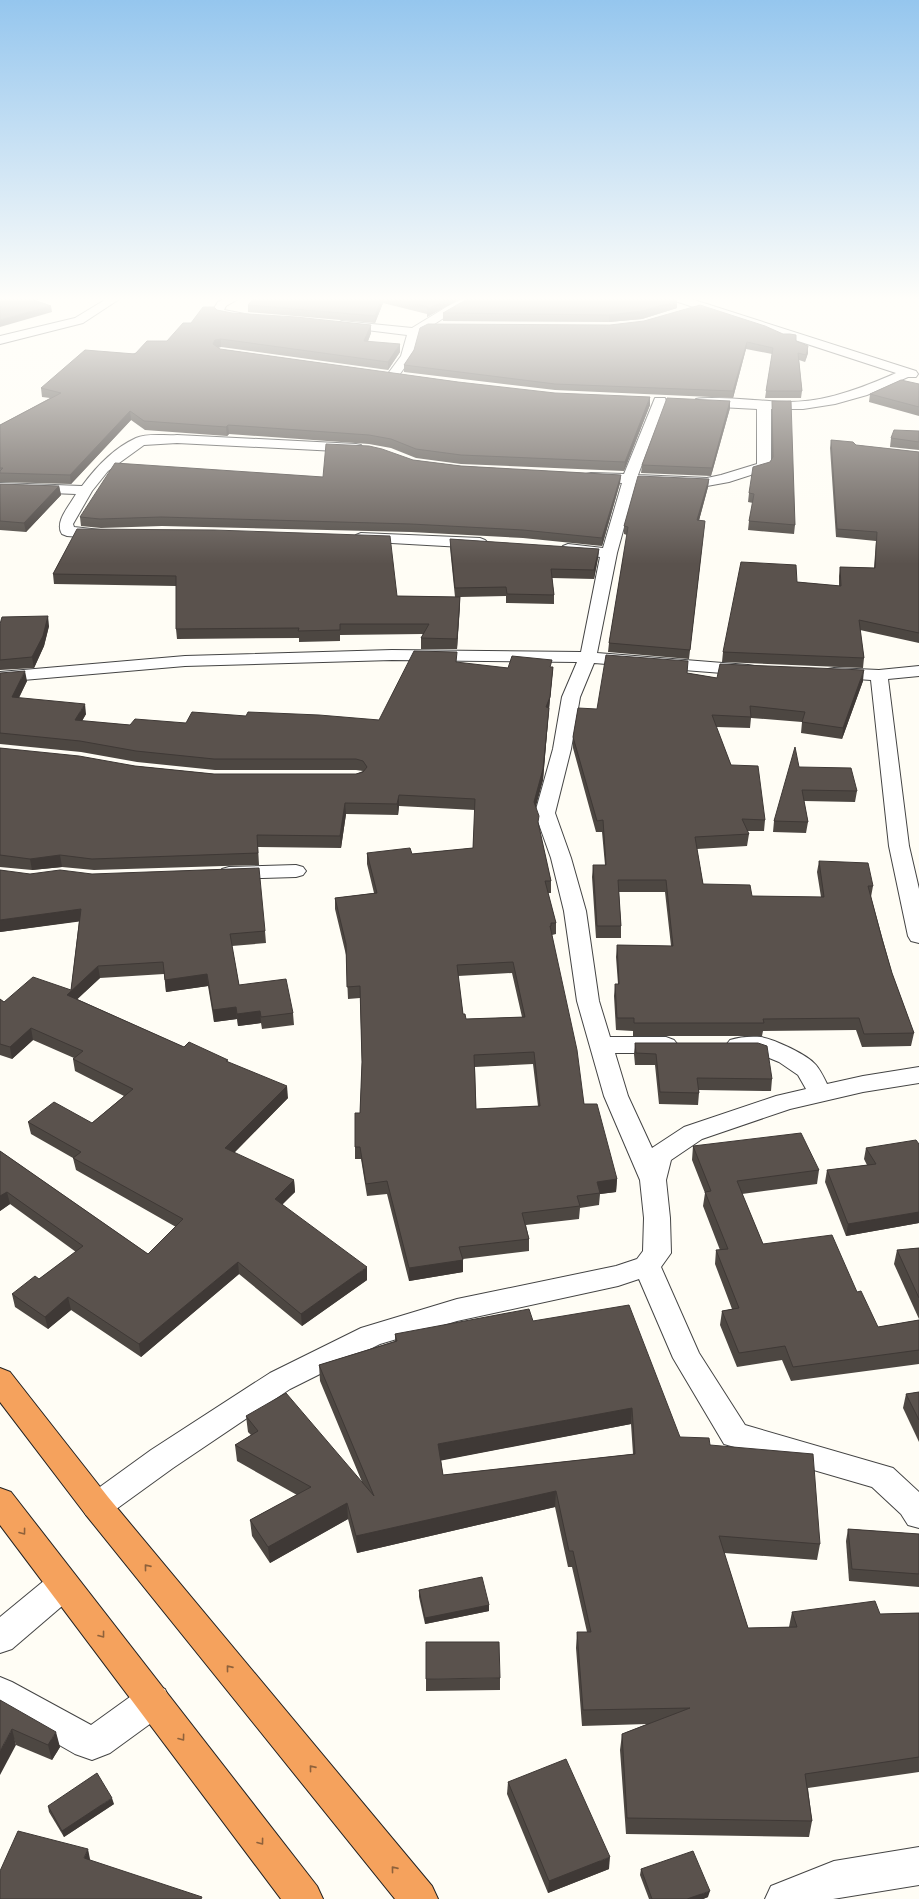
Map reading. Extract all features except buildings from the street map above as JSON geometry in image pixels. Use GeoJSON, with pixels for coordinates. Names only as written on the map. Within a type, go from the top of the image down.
{"type":"FeatureCollection","features":[{"type":"Feature","properties":{"kind":"highway"},"geometry":{"type":"LineString","coordinates":[[0,1380],[97,1506],[419,1899]]}},
{"type":"Feature","properties":{"kind":"highway"},"geometry":{"type":"LineString","coordinates":[[0,1501],[304,1899]]}},
{"type":"Feature","properties":{"kind":"street"},"geometry":{"type":"LineString","coordinates":[[691,402],[802,404],[835,400],[874,387]]}},
{"type":"Feature","properties":{"kind":"street"},"geometry":{"type":"LineString","coordinates":[[97,1506],[162,1459],[280,1381],[371,1336],[457,1310],[618,1276],[648,1266],[657,1253],[657,1218],[653,1180],[616,1096],[588,1001],[575,911],[561,858],[545,813],[562,749],[571,696],[588,657],[609,553],[654,401],[676,401]]}},
{"type":"Feature","properties":{"kind":"street"},"geometry":{"type":"LineString","coordinates":[[578,476],[707,482],[724,479],[764,466],[764,404]]}},
{"type":"Feature","properties":{"kind":"street"},"geometry":{"type":"LineString","coordinates":[[116,534],[79,533],[67,531],[66,524],[86,490],[103,468],[126,450],[141,441],[155,439],[177,439],[369,449]]}},
{"type":"Feature","properties":{"kind":"street"},"geometry":{"type":"LineString","coordinates":[[0,487],[86,490]]}},
{"type":"Feature","properties":{"kind":"street"},"geometry":{"type":"LineString","coordinates":[[348,537],[493,543]]}},
{"type":"Feature","properties":{"kind":"street"},"geometry":{"type":"LineString","coordinates":[[554,548],[609,553]]}},
{"type":"Feature","properties":{"kind":"street"},"geometry":{"type":"LineString","coordinates":[[0,677],[193,661],[392,655],[588,657],[764,671]]}},
{"type":"Feature","properties":{"kind":"street"},"geometry":{"type":"LineString","coordinates":[[818,673],[879,675],[919,671]]}},
{"type":"Feature","properties":{"kind":"street"},"geometry":{"type":"LineString","coordinates":[[879,675],[899,846],[919,936]]}},
{"type":"Feature","properties":{"kind":"street"},"geometry":{"type":"LineString","coordinates":[[210,874],[296,871]]}},
{"type":"Feature","properties":{"kind":"street"},"geometry":{"type":"LineString","coordinates":[[601,1045],[689,1045]]}},
{"type":"Feature","properties":{"kind":"street"},"geometry":{"type":"LineString","coordinates":[[721,1045],[761,1045],[787,1056],[807,1070],[821,1094]]}},
{"type":"Feature","properties":{"kind":"street"},"geometry":{"type":"LineString","coordinates":[[653,1180],[660,1155],[693,1133],[785,1102],[919,1075]]}},
{"type":"Feature","properties":{"kind":"street"},"geometry":{"type":"LineString","coordinates":[[648,1266],[687,1358],[735,1435],[882,1477],[912,1505],[919,1515]]}},
{"type":"Feature","properties":{"kind":"street"},"geometry":{"type":"LineString","coordinates":[[0,1638],[63,1585]]}},
{"type":"Feature","properties":{"kind":"street"},"geometry":{"type":"LineString","coordinates":[[0,1693],[87,1742],[92,1743],[98,1741],[153,1701]]}},
{"type":"Feature","properties":{"kind":"street"},"geometry":{"type":"LineString","coordinates":[[784,1899],[834,1880],[919,1866]]}}]}
